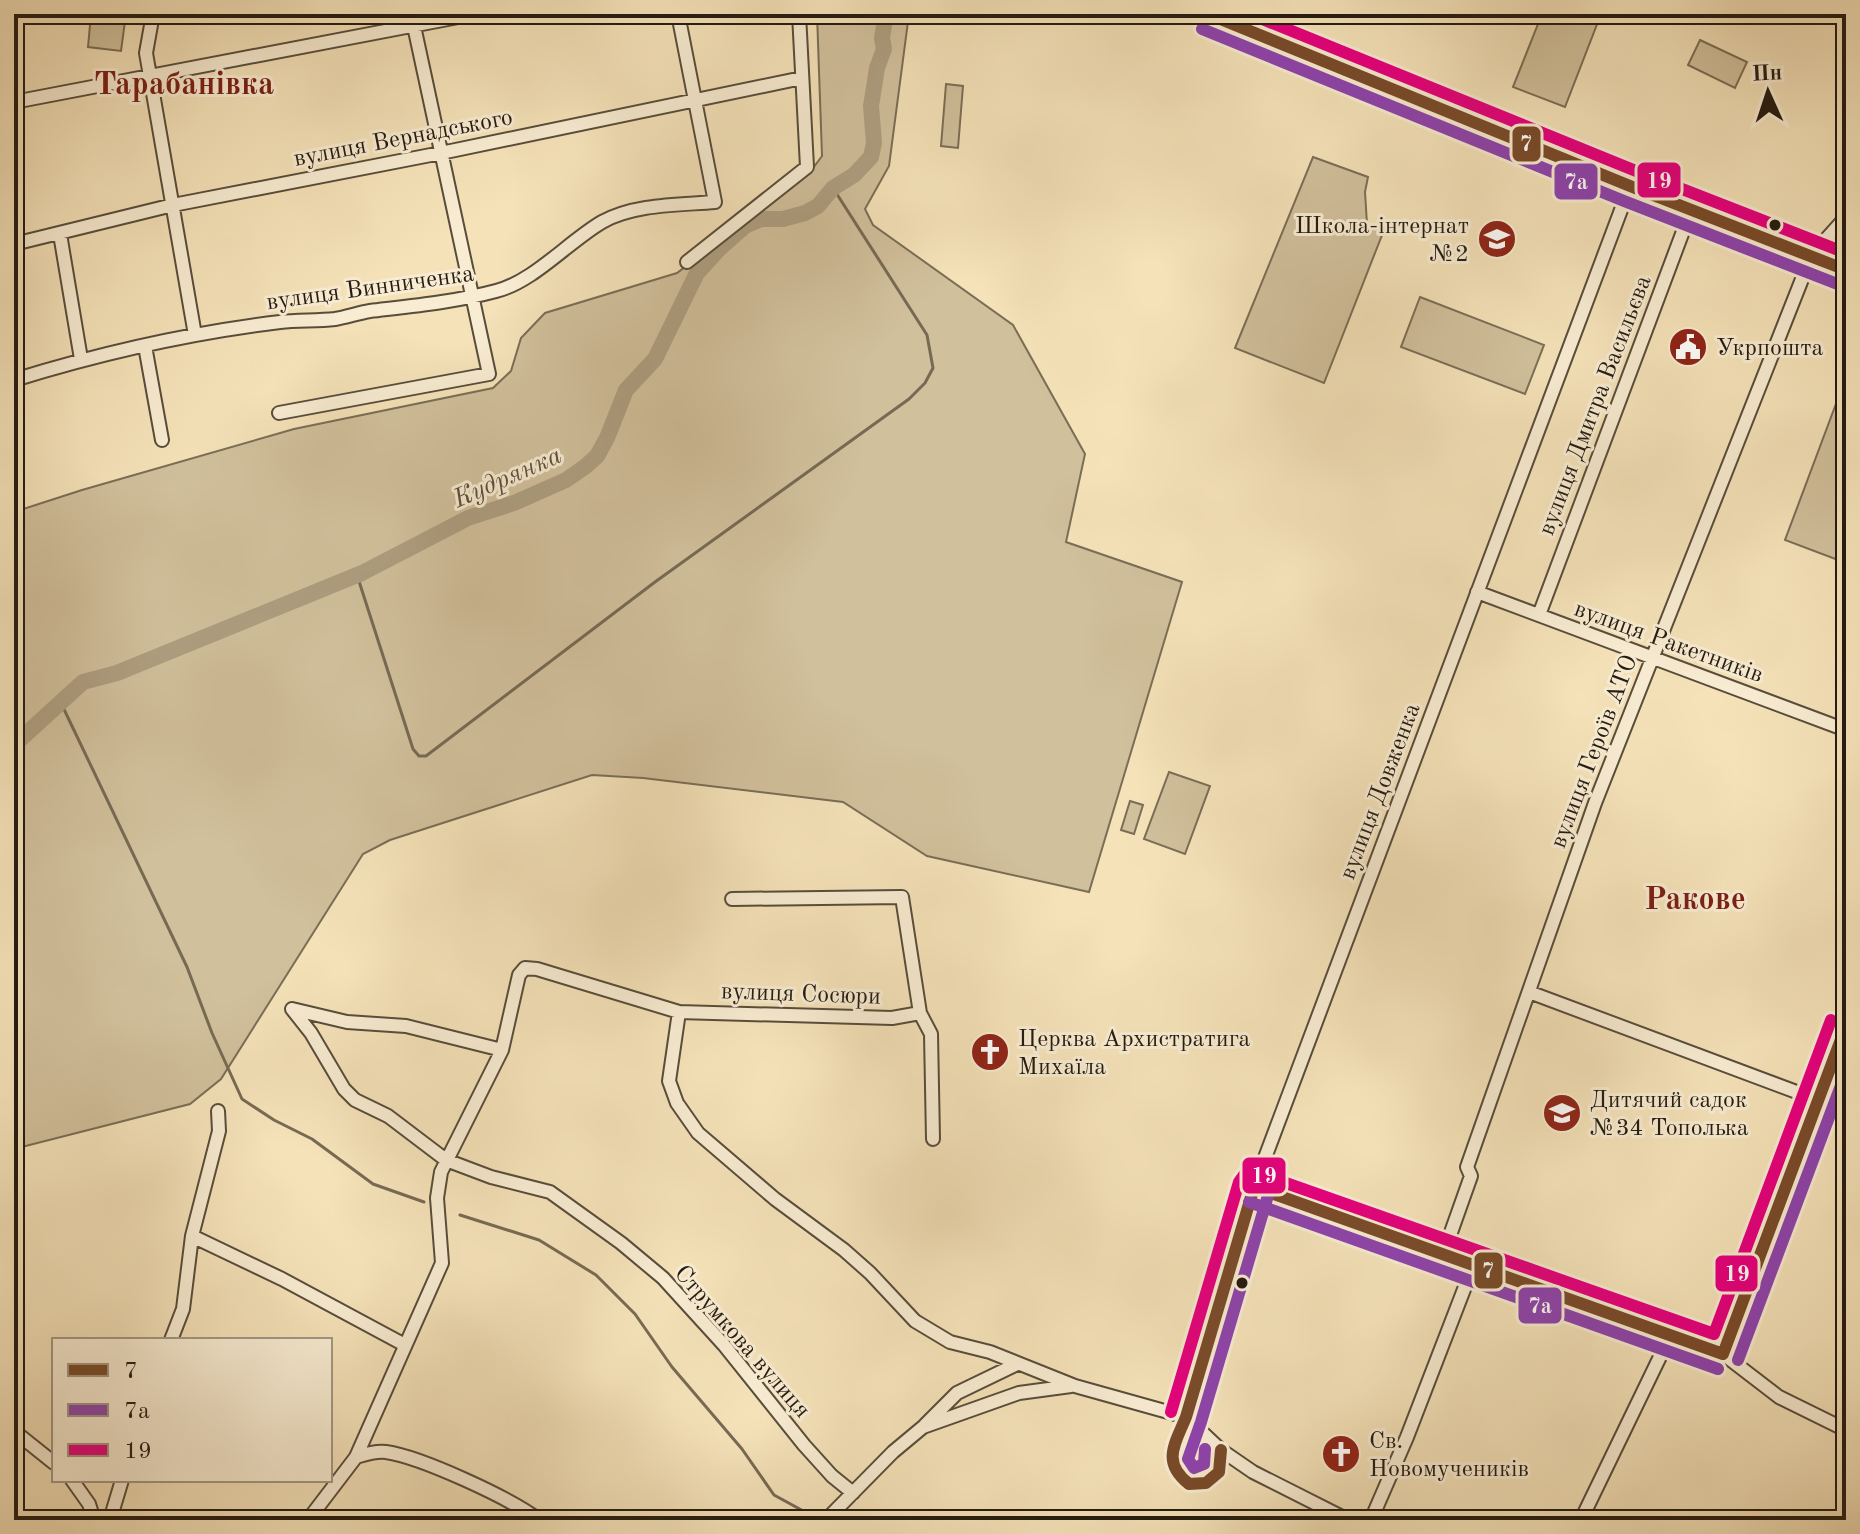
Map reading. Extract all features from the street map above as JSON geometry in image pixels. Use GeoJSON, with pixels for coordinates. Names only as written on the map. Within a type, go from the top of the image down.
{"type":"FeatureCollection","features":[{"type":"Feature","properties":{"kind":"street"},"geometry":{"type":"LineString","coordinates":[[153,14],[146,53],[195,335]]}},
{"type":"Feature","properties":{"kind":"street"},"geometry":{"type":"LineString","coordinates":[[14,102],[474,14]]}},
{"type":"Feature","properties":{"kind":"street"},"geometry":{"type":"LineString","coordinates":[[678,14],[696,99]]}},
{"type":"Feature","properties":{"kind":"street"},"geometry":{"type":"LineString","coordinates":[[687,262],[807,167],[799,14]]}},
{"type":"Feature","properties":{"kind":"street"},"geometry":{"type":"LineString","coordinates":[[1208,14],[1630,186],[1846,270]]}},
{"type":"Feature","properties":{"kind":"street"},"geometry":{"type":"LineString","coordinates":[[279,413],[489,374],[414,26]]}},
{"type":"Feature","properties":{"kind":"street","name":"вулиця Вернадського"},"geometry":{"type":"LineString","coordinates":[[14,244],[173,205],[802,78]]}},
{"type":"Feature","properties":{"kind":"street","name":"вулиця Винниченка"},"geometry":{"type":"LineString","coordinates":[[14,380],[81,359],[195,335],[283,322],[336,319],[472,296],[513,285],[605,220],[656,207],[715,202],[696,99]]}},
{"type":"Feature","properties":{"kind":"street","name":"вулиця Довженка"},"geometry":{"type":"LineString","coordinates":[[1186,1417],[1254,1187],[1630,186]]}},
{"type":"Feature","properties":{"kind":"street","name":"вулиця Дмитра Васильєва"},"geometry":{"type":"LineString","coordinates":[[1539,615],[1691,210]]}},
{"type":"Feature","properties":{"kind":"street"},"geometry":{"type":"LineString","coordinates":[[1811,256],[1846,217]]}},
{"type":"Feature","properties":{"kind":"street"},"geometry":{"type":"LineString","coordinates":[[60,234],[81,359]]}},
{"type":"Feature","properties":{"kind":"street","name":"вулиця Героїв АТО"},"geometry":{"type":"LineString","coordinates":[[1443,1255],[1471,1176],[1467,1167],[1590,816],[1806,269]]}},
{"type":"Feature","properties":{"kind":"street"},"geometry":{"type":"LineString","coordinates":[[145,346],[162,440]]}},
{"type":"Feature","properties":{"kind":"street","name":"вулиця Ракетників"},"geometry":{"type":"LineString","coordinates":[[1477,592],[1846,730]]}},
{"type":"Feature","properties":{"kind":"street"},"geometry":{"type":"LineString","coordinates":[[732,899],[902,897],[920,1013],[931,1034],[933,1139]]}},
{"type":"Feature","properties":{"kind":"street","name":"вулиця Сосюри"},"geometry":{"type":"LineString","coordinates":[[502,1050],[519,975],[525,968],[679,1012],[892,1018],[920,1013]]}},
{"type":"Feature","properties":{"kind":"street"},"geometry":{"type":"LineString","coordinates":[[1529,992],[1818,1100]]}},
{"type":"Feature","properties":{"kind":"street","name":"Струмкова вулиця"},"geometry":{"type":"LineString","coordinates":[[502,1050],[406,1026],[347,1022],[292,1009],[311,1033],[344,1089],[355,1100],[388,1116],[446,1160],[491,1177],[550,1192],[621,1243],[663,1278],[724,1345],[804,1445],[832,1476],[853,1493]]}},
{"type":"Feature","properties":{"kind":"street"},"geometry":{"type":"LineString","coordinates":[[679,1012],[669,1081],[677,1103],[698,1133],[775,1199],[813,1225],[870,1273],[915,1321],[950,1342],[990,1352],[1075,1386],[1186,1417],[1221,1450],[1253,1472],[1348,1520]]}},
{"type":"Feature","properties":{"kind":"street"},"geometry":{"type":"LineString","coordinates":[[1723,1354],[1846,1026]]}},
{"type":"Feature","properties":{"kind":"street"},"geometry":{"type":"LineString","coordinates":[[308,1520],[356,1457],[403,1344],[442,1263],[437,1198],[441,1172],[502,1050]]}},
{"type":"Feature","properties":{"kind":"street"},"geometry":{"type":"LineString","coordinates":[[172,1338],[183,1309],[192,1236],[219,1131],[218,1111]]}},
{"type":"Feature","properties":{"kind":"street"},"geometry":{"type":"LineString","coordinates":[[1254,1187],[1723,1354],[1779,1397],[1846,1430]]}},
{"type":"Feature","properties":{"kind":"street"},"geometry":{"type":"LineString","coordinates":[[192,1236],[282,1279],[403,1344]]}},
{"type":"Feature","properties":{"kind":"street"},"geometry":{"type":"LineString","coordinates":[[1371,1520],[1407,1437],[1473,1266]]}},
{"type":"Feature","properties":{"kind":"street"},"geometry":{"type":"LineString","coordinates":[[1581,1520],[1670,1336]]}},
{"type":"Feature","properties":{"kind":"street"},"geometry":{"type":"LineString","coordinates":[[826,1520],[957,1393],[1017,1364]]}},
{"type":"Feature","properties":{"kind":"street"},"geometry":{"type":"LineString","coordinates":[[923,1427],[1019,1393],[1075,1386]]}},
{"type":"Feature","properties":{"kind":"street"},"geometry":{"type":"LineString","coordinates":[[14,1431],[52,1461]]}},
{"type":"Feature","properties":{"kind":"street"},"geometry":{"type":"LineString","coordinates":[[356,1457],[375,1451],[417,1461],[522,1507],[539,1520]]}},
{"type":"Feature","properties":{"kind":"street"},"geometry":{"type":"LineString","coordinates":[[73,1482],[89,1504],[94,1520]]}},
{"type":"Feature","properties":{"kind":"street"},"geometry":{"type":"LineString","coordinates":[[110,1520],[121,1482]]}},
{"type":"Feature","properties":{"kind":"shaded area"},"geometry":{"type":"Polygon","coordinates":[[[91,14],[126,14],[121,51],[88,47],[91,14]]]}},
{"type":"Feature","properties":{"kind":"shaded area"},"geometry":{"type":"Polygon","coordinates":[[[817,14],[909,14],[889,166],[865,209],[873,225],[1013,325],[1085,454],[1066,542],[1182,582],[1089,892],[927,856],[843,802],[643,778],[592,775],[390,840],[363,854],[221,1079],[190,1104],[14,1149],[14,512],[294,429],[493,388],[511,371],[521,338],[545,313],[677,273],[813,168],[822,156],[817,14]]]}},
{"type":"Feature","properties":{"kind":"shaded area"},"geometry":{"type":"Polygon","coordinates":[[[1542,14],[1601,14],[1565,107],[1513,87],[1542,14]]]}},
{"type":"Feature","properties":{"kind":"shaded area"},"geometry":{"type":"Polygon","coordinates":[[[1700,40],[1747,62],[1735,88],[1688,65],[1700,40]]]}},
{"type":"Feature","properties":{"kind":"shaded area"},"geometry":{"type":"Polygon","coordinates":[[[946,84],[963,86],[958,148],[941,146],[946,84]]]}},
{"type":"Feature","properties":{"kind":"shaded area"},"geometry":{"type":"Polygon","coordinates":[[[1313,157],[1368,177],[1365,192],[1367,224],[1384,230],[1324,383],[1235,348],[1313,157]]]}},
{"type":"Feature","properties":{"kind":"shaded area"},"geometry":{"type":"Polygon","coordinates":[[[1420,297],[1544,345],[1525,394],[1401,347],[1420,297]]]}},
{"type":"Feature","properties":{"kind":"shaded area"},"geometry":{"type":"Polygon","coordinates":[[[1846,377],[1846,563],[1785,540],[1846,377]]]}},
{"type":"Feature","properties":{"kind":"shaded area"},"geometry":{"type":"Polygon","coordinates":[[[1169,772],[1210,786],[1185,854],[1144,839],[1169,772]]]}},
{"type":"Feature","properties":{"kind":"shaded area"},"geometry":{"type":"Polygon","coordinates":[[[1130,801],[1143,805],[1134,834],[1121,830],[1130,801]]]}},
{"type":"Feature","properties":{"kind":"waterway","name":"Кудрянка"},"geometry":{"type":"LineString","coordinates":[[14,745],[83,682],[117,673],[362,573],[468,518],[514,503],[566,480],[586,466],[597,456],[607,438],[626,390],[655,359],[697,273],[719,249],[745,226],[761,219],[783,219],[818,206],[833,188],[854,175],[871,157],[874,143],[871,106],[877,68],[884,49],[882,38],[886,14]]}},
{"type":"Feature","properties":{"kind":"waterway"},"geometry":{"type":"LineString","coordinates":[[357,575],[413,749],[419,756],[426,756],[655,582],[909,399],[925,383],[933,368],[927,335],[833,188]]}},
{"type":"Feature","properties":{"kind":"waterway"},"geometry":{"type":"LineString","coordinates":[[61,703],[187,967],[242,1099],[312,1139],[373,1184],[424,1202]]}},
{"type":"Feature","properties":{"kind":"waterway"},"geometry":{"type":"LineString","coordinates":[[460,1215],[539,1240],[596,1275],[635,1314],[672,1367],[742,1449],[774,1495],[807,1513]]}},
{"type":"Feature","properties":{"kind":"transit line","name":"7"},"geometry":{"type":"LineString","coordinates":[[1208,14],[1630,186],[1846,270]]}},
{"type":"Feature","properties":{"kind":"transit line","name":"19"},"geometry":{"type":"LineString","coordinates":[[1250,14],[1846,253]]}},
{"type":"Feature","properties":{"kind":"transit line","name":"7а"},"geometry":{"type":"LineString","coordinates":[[1202,29],[1624,201],[1840,285]]}},
{"type":"Feature","properties":{"kind":"transit line","name":"19"},"geometry":{"type":"LineString","coordinates":[[1171,1412],[1239,1182],[1252,1171],[1714,1334],[1831,1020]]}},
{"type":"Feature","properties":{"kind":"transit line","name":"7"},"geometry":{"type":"LineString","coordinates":[[1723,1354],[1846,1026]]}},
{"type":"Feature","properties":{"kind":"transit line","name":"7а"},"geometry":{"type":"LineString","coordinates":[[1738,1360],[1846,1072]]}},
{"type":"Feature","properties":{"kind":"transit line","name":"7"},"geometry":{"type":"LineString","coordinates":[[1254,1187],[1723,1354]]}},
{"type":"Feature","properties":{"kind":"transit line","name":"7"},"geometry":{"type":"LineString","coordinates":[[1221,1450],[1219,1472],[1206,1483],[1189,1484],[1175,1468],[1175,1444],[1186,1417],[1254,1187]]}},
{"type":"Feature","properties":{"kind":"transit line","name":"7а"},"geometry":{"type":"LineString","coordinates":[[1205,1449],[1204,1464],[1194,1468],[1188,1459],[1269,1192]]}},
{"type":"Feature","properties":{"kind":"transit line","name":"7а"},"geometry":{"type":"LineString","coordinates":[[1249,1202],[1718,1369]]}},
{"type":"Feature","properties":{"kind":"place","name":"Школа-інтернат №2"},"geometry":{"type":"Point","coordinates":[1497,239]}},
{"type":"Feature","properties":{"kind":"place","name":"Укрпошта"},"geometry":{"type":"Point","coordinates":[1688,347]}},
{"type":"Feature","properties":{"kind":"place","name":"Церква Архистратига Михаїла"},"geometry":{"type":"Point","coordinates":[990,1052]}},
{"type":"Feature","properties":{"kind":"place","name":"Дитячий садок №34 Тополька"},"geometry":{"type":"Point","coordinates":[1562,1113]}},
{"type":"Feature","properties":{"kind":"place","name":"Св. Новомучеників"},"geometry":{"type":"Point","coordinates":[1341,1454]}},
{"type":"Feature","properties":{"kind":"district","name":"Тарабанівка"},"geometry":{"type":"Point","coordinates":[184,83]}},
{"type":"Feature","properties":{"kind":"district","name":"Ракове"},"geometry":{"type":"Point","coordinates":[1695,898]}}]}
